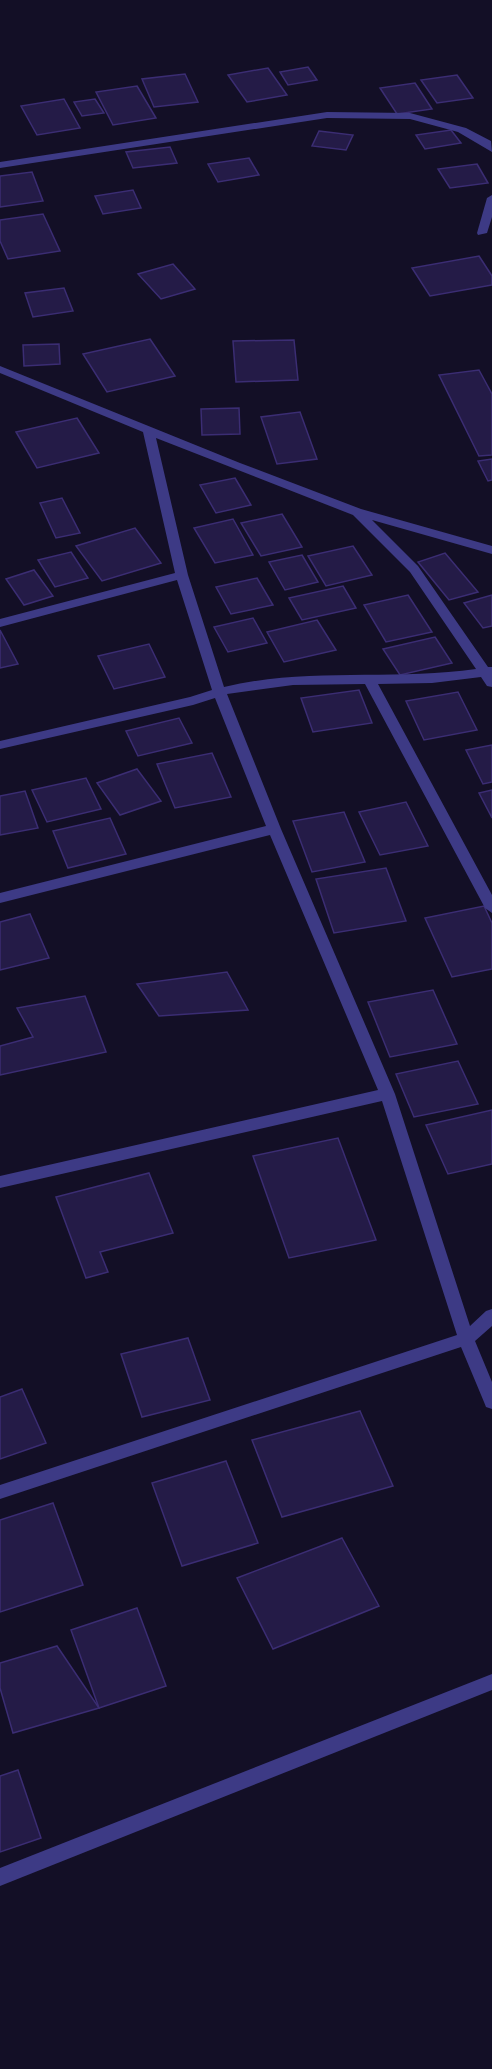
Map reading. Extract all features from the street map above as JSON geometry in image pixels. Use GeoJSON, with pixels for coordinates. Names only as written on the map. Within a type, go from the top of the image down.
{"type":"FeatureCollection","features":[{"type":"Feature","properties":{"kind":"street"},"geometry":{"type":"LineString","coordinates":[[0,165],[327,115],[410,116],[462,130],[487,143],[492,149]]}},
{"type":"Feature","properties":{"kind":"street"},"geometry":{"type":"LineString","coordinates":[[482,233],[492,198]]}},
{"type":"Feature","properties":{"kind":"street"},"geometry":{"type":"LineString","coordinates":[[0,369],[7,374],[149,431],[357,512],[492,550]]}},
{"type":"Feature","properties":{"kind":"street"},"geometry":{"type":"LineString","coordinates":[[149,431],[182,575],[219,690],[274,829],[387,1094],[466,1339],[492,1402]]}},
{"type":"Feature","properties":{"kind":"street"},"geometry":{"type":"LineString","coordinates":[[357,512],[414,569],[489,675]]}},
{"type":"Feature","properties":{"kind":"street"},"geometry":{"type":"LineString","coordinates":[[0,623],[182,575]]}},
{"type":"Feature","properties":{"kind":"street"},"geometry":{"type":"LineString","coordinates":[[0,745],[194,701],[219,690],[281,683],[369,679],[398,681],[489,675]]}},
{"type":"Feature","properties":{"kind":"street"},"geometry":{"type":"LineString","coordinates":[[369,679],[492,908]]}},
{"type":"Feature","properties":{"kind":"street"},"geometry":{"type":"LineString","coordinates":[[0,898],[274,829]]}},
{"type":"Feature","properties":{"kind":"street"},"geometry":{"type":"LineString","coordinates":[[0,1182],[387,1094]]}},
{"type":"Feature","properties":{"kind":"street"},"geometry":{"type":"LineString","coordinates":[[0,1492],[466,1339],[492,1316]]}},
{"type":"Feature","properties":{"kind":"street"},"geometry":{"type":"LineString","coordinates":[[0,1876],[492,1682]]}},
{"type":"Feature","properties":{"kind":"building"},"geometry":{"type":"Polygon","coordinates":[[[308,67],[317,80],[288,85],[280,72],[308,67]]]}},
{"type":"Feature","properties":{"kind":"building"},"geometry":{"type":"Polygon","coordinates":[[[268,68],[287,95],[247,102],[228,75],[268,68]]]}},
{"type":"Feature","properties":{"kind":"building"},"geometry":{"type":"Polygon","coordinates":[[[185,74],[198,102],[154,107],[142,79],[185,74]]]}},
{"type":"Feature","properties":{"kind":"building"},"geometry":{"type":"Polygon","coordinates":[[[457,75],[473,98],[437,103],[421,80],[457,75]]]}},
{"type":"Feature","properties":{"kind":"building"},"geometry":{"type":"Polygon","coordinates":[[[415,83],[432,109],[397,114],[380,88],[415,83]]]}},
{"type":"Feature","properties":{"kind":"building"},"geometry":{"type":"Polygon","coordinates":[[[137,86],[156,118],[113,125],[96,92],[137,86]]]}},
{"type":"Feature","properties":{"kind":"building"},"geometry":{"type":"Polygon","coordinates":[[[64,99],[80,128],[37,135],[21,106],[64,99]]]}},
{"type":"Feature","properties":{"kind":"building"},"geometry":{"type":"Polygon","coordinates":[[[95,99],[104,113],[82,116],[74,102],[95,99]]]}},
{"type":"Feature","properties":{"kind":"building"},"geometry":{"type":"Polygon","coordinates":[[[451,130],[461,143],[425,149],[416,135],[451,130]]]}},
{"type":"Feature","properties":{"kind":"building"},"geometry":{"type":"Polygon","coordinates":[[[319,131],[353,135],[346,150],[312,146],[319,131]]]}},
{"type":"Feature","properties":{"kind":"building"},"geometry":{"type":"Polygon","coordinates":[[[170,147],[177,163],[133,168],[126,152],[170,147]]]}},
{"type":"Feature","properties":{"kind":"building"},"geometry":{"type":"Polygon","coordinates":[[[249,158],[259,175],[218,182],[208,164],[249,158]]]}},
{"type":"Feature","properties":{"kind":"building"},"geometry":{"type":"Polygon","coordinates":[[[477,164],[488,183],[450,188],[438,169],[477,164]]]}},
{"type":"Feature","properties":{"kind":"building"},"geometry":{"type":"Polygon","coordinates":[[[32,172],[43,201],[0,207],[0,176],[32,172]]]}},
{"type":"Feature","properties":{"kind":"building"},"geometry":{"type":"Polygon","coordinates":[[[133,190],[141,208],[103,214],[95,196],[133,190]]]}},
{"type":"Feature","properties":{"kind":"building"},"geometry":{"type":"Polygon","coordinates":[[[43,214],[60,251],[8,259],[0,241],[0,220],[43,214]]]}},
{"type":"Feature","properties":{"kind":"building"},"geometry":{"type":"Polygon","coordinates":[[[479,256],[492,276],[492,285],[430,296],[412,268],[479,256]]]}},
{"type":"Feature","properties":{"kind":"building"},"geometry":{"type":"Polygon","coordinates":[[[173,264],[195,289],[161,299],[138,274],[173,264]]]}},
{"type":"Feature","properties":{"kind":"building"},"geometry":{"type":"Polygon","coordinates":[[[64,288],[73,311],[33,317],[25,293],[64,288]]]}},
{"type":"Feature","properties":{"kind":"building"},"geometry":{"type":"Polygon","coordinates":[[[150,339],[175,376],[107,392],[83,354],[150,339]]]}},
{"type":"Feature","properties":{"kind":"building"},"geometry":{"type":"Polygon","coordinates":[[[294,340],[298,380],[236,382],[233,341],[294,340]]]}},
{"type":"Feature","properties":{"kind":"building"},"geometry":{"type":"Polygon","coordinates":[[[59,344],[60,364],[24,366],[23,345],[59,344]]]}},
{"type":"Feature","properties":{"kind":"building"},"geometry":{"type":"Polygon","coordinates":[[[479,370],[492,394],[492,455],[479,456],[439,375],[479,370]]]}},
{"type":"Feature","properties":{"kind":"building"},"geometry":{"type":"Polygon","coordinates":[[[239,408],[240,434],[202,435],[201,409],[239,408]]]}},
{"type":"Feature","properties":{"kind":"building"},"geometry":{"type":"Polygon","coordinates":[[[300,412],[317,459],[277,464],[261,417],[300,412]]]}},
{"type":"Feature","properties":{"kind":"building"},"geometry":{"type":"Polygon","coordinates":[[[77,418],[99,453],[37,468],[16,432],[77,418]]]}},
{"type":"Feature","properties":{"kind":"building"},"geometry":{"type":"Polygon","coordinates":[[[492,459],[492,480],[488,481],[478,461],[492,459]]]}},
{"type":"Feature","properties":{"kind":"building"},"geometry":{"type":"Polygon","coordinates":[[[235,478],[251,505],[216,513],[200,485],[235,478]]]}},
{"type":"Feature","properties":{"kind":"building"},"geometry":{"type":"Polygon","coordinates":[[[62,498],[80,533],[56,538],[40,503],[62,498]]]}},
{"type":"Feature","properties":{"kind":"building"},"geometry":{"type":"Polygon","coordinates":[[[282,514],[302,547],[261,556],[241,523],[282,514]]]}},
{"type":"Feature","properties":{"kind":"building"},"geometry":{"type":"Polygon","coordinates":[[[233,519],[253,555],[215,563],[194,528],[233,519]]]}},
{"type":"Feature","properties":{"kind":"building"},"geometry":{"type":"Polygon","coordinates":[[[135,528],[161,563],[102,581],[76,546],[135,528]]]}},
{"type":"Feature","properties":{"kind":"building"},"geometry":{"type":"Polygon","coordinates":[[[353,546],[372,575],[326,586],[308,556],[353,546]]]}},
{"type":"Feature","properties":{"kind":"building"},"geometry":{"type":"Polygon","coordinates":[[[71,552],[88,578],[55,587],[38,560],[71,552]]]}},
{"type":"Feature","properties":{"kind":"building"},"geometry":{"type":"Polygon","coordinates":[[[445,553],[478,592],[449,600],[418,562],[445,553]]]}},
{"type":"Feature","properties":{"kind":"building"},"geometry":{"type":"Polygon","coordinates":[[[302,555],[318,582],[285,590],[269,562],[302,555]]]}},
{"type":"Feature","properties":{"kind":"building"},"geometry":{"type":"Polygon","coordinates":[[[34,570],[53,596],[24,605],[6,579],[34,570]]]}},
{"type":"Feature","properties":{"kind":"building"},"geometry":{"type":"Polygon","coordinates":[[[257,578],[273,605],[231,614],[216,587],[257,578]]]}},
{"type":"Feature","properties":{"kind":"building"},"geometry":{"type":"Polygon","coordinates":[[[343,586],[356,608],[302,620],[289,598],[343,586]]]}},
{"type":"Feature","properties":{"kind":"building"},"geometry":{"type":"Polygon","coordinates":[[[408,595],[432,632],[386,642],[364,605],[408,595]]]}},
{"type":"Feature","properties":{"kind":"building"},"geometry":{"type":"Polygon","coordinates":[[[492,595],[492,626],[483,628],[464,603],[492,595]]]}},
{"type":"Feature","properties":{"kind":"building"},"geometry":{"type":"Polygon","coordinates":[[[253,618],[267,643],[228,652],[214,627],[253,618]]]}},
{"type":"Feature","properties":{"kind":"building"},"geometry":{"type":"Polygon","coordinates":[[[317,620],[336,650],[284,662],[267,632],[317,620]]]}},
{"type":"Feature","properties":{"kind":"building"},"geometry":{"type":"Polygon","coordinates":[[[0,630],[18,664],[0,668],[0,630]]]}},
{"type":"Feature","properties":{"kind":"building"},"geometry":{"type":"Polygon","coordinates":[[[435,637],[452,663],[400,675],[383,649],[435,637]]]}},
{"type":"Feature","properties":{"kind":"building"},"geometry":{"type":"Polygon","coordinates":[[[149,644],[165,677],[114,689],[98,656],[149,644]]]}},
{"type":"Feature","properties":{"kind":"building"},"geometry":{"type":"Polygon","coordinates":[[[359,690],[372,723],[313,732],[301,698],[359,690]]]}},
{"type":"Feature","properties":{"kind":"building"},"geometry":{"type":"Polygon","coordinates":[[[458,692],[477,730],[424,740],[406,701],[458,692]]]}},
{"type":"Feature","properties":{"kind":"building"},"geometry":{"type":"Polygon","coordinates":[[[179,718],[192,743],[138,756],[126,731],[179,718]]]}},
{"type":"Feature","properties":{"kind":"building"},"geometry":{"type":"Polygon","coordinates":[[[492,745],[492,782],[483,784],[466,750],[492,745]]]}},
{"type":"Feature","properties":{"kind":"building"},"geometry":{"type":"Polygon","coordinates":[[[212,753],[231,797],[175,808],[157,764],[212,753]]]}},
{"type":"Feature","properties":{"kind":"building"},"geometry":{"type":"Polygon","coordinates":[[[137,769],[161,801],[120,815],[97,783],[137,769]]]}},
{"type":"Feature","properties":{"kind":"building"},"geometry":{"type":"Polygon","coordinates":[[[86,778],[101,809],[47,822],[32,790],[86,778]]]}},
{"type":"Feature","properties":{"kind":"building"},"geometry":{"type":"Polygon","coordinates":[[[492,790],[492,818],[479,793],[492,790]]]}},
{"type":"Feature","properties":{"kind":"building"},"geometry":{"type":"Polygon","coordinates":[[[25,791],[38,828],[0,835],[0,796],[25,791]]]}},
{"type":"Feature","properties":{"kind":"building"},"geometry":{"type":"Polygon","coordinates":[[[406,802],[428,846],[380,855],[359,812],[406,802]]]}},
{"type":"Feature","properties":{"kind":"building"},"geometry":{"type":"Polygon","coordinates":[[[344,812],[365,862],[312,872],[293,821],[344,812]]]}},
{"type":"Feature","properties":{"kind":"building"},"geometry":{"type":"Polygon","coordinates":[[[110,818],[126,854],[68,868],[53,831],[110,818]]]}},
{"type":"Feature","properties":{"kind":"building"},"geometry":{"type":"Polygon","coordinates":[[[386,868],[406,921],[334,933],[316,879],[386,868]]]}},
{"type":"Feature","properties":{"kind":"building"},"geometry":{"type":"Polygon","coordinates":[[[484,906],[492,923],[492,969],[452,977],[425,918],[484,906]]]}},
{"type":"Feature","properties":{"kind":"building"},"geometry":{"type":"Polygon","coordinates":[[[30,914],[49,958],[0,970],[0,922],[30,914]]]}},
{"type":"Feature","properties":{"kind":"building"},"geometry":{"type":"Polygon","coordinates":[[[227,972],[248,1010],[159,1016],[137,984],[227,972]]]}},
{"type":"Feature","properties":{"kind":"building"},"geometry":{"type":"Polygon","coordinates":[[[433,990],[457,1044],[390,1057],[368,1002],[433,990]]]}},
{"type":"Feature","properties":{"kind":"building"},"geometry":{"type":"Polygon","coordinates":[[[85,996],[106,1052],[0,1075],[0,1046],[33,1037],[17,1008],[85,996]]]}},
{"type":"Feature","properties":{"kind":"building"},"geometry":{"type":"Polygon","coordinates":[[[458,1061],[478,1104],[414,1117],[396,1074],[458,1061]]]}},
{"type":"Feature","properties":{"kind":"building"},"geometry":{"type":"Polygon","coordinates":[[[492,1110],[492,1164],[448,1174],[426,1125],[492,1110]]]}},
{"type":"Feature","properties":{"kind":"building"},"geometry":{"type":"Polygon","coordinates":[[[338,1138],[376,1240],[289,1258],[253,1156],[338,1138]]]}},
{"type":"Feature","properties":{"kind":"building"},"geometry":{"type":"Polygon","coordinates":[[[149,1173],[173,1233],[100,1252],[108,1272],[86,1278],[56,1197],[149,1173]]]}},
{"type":"Feature","properties":{"kind":"building"},"geometry":{"type":"Polygon","coordinates":[[[188,1338],[210,1400],[142,1417],[121,1354],[188,1338]]]}},
{"type":"Feature","properties":{"kind":"building"},"geometry":{"type":"Polygon","coordinates":[[[22,1389],[46,1443],[0,1459],[0,1397],[22,1389]]]}},
{"type":"Feature","properties":{"kind":"building"},"geometry":{"type":"Polygon","coordinates":[[[360,1411],[393,1486],[282,1517],[252,1440],[360,1411]]]}},
{"type":"Feature","properties":{"kind":"building"},"geometry":{"type":"Polygon","coordinates":[[[226,1461],[258,1543],[182,1566],[152,1483],[226,1461]]]}},
{"type":"Feature","properties":{"kind":"building"},"geometry":{"type":"Polygon","coordinates":[[[53,1503],[83,1585],[0,1612],[0,1520],[53,1503]]]}},
{"type":"Feature","properties":{"kind":"building"},"geometry":{"type":"Polygon","coordinates":[[[342,1538],[379,1606],[273,1649],[237,1578],[342,1538]]]}},
{"type":"Feature","properties":{"kind":"building"},"geometry":{"type":"Polygon","coordinates":[[[137,1608],[166,1686],[99,1708],[71,1630],[137,1608]]]}},
{"type":"Feature","properties":{"kind":"building"},"geometry":{"type":"Polygon","coordinates":[[[57,1646],[99,1708],[13,1733],[0,1688],[0,1663],[57,1646]]]}},
{"type":"Feature","properties":{"kind":"building"},"geometry":{"type":"Polygon","coordinates":[[[18,1770],[41,1838],[0,1852],[0,1776],[18,1770]]]}}]}
